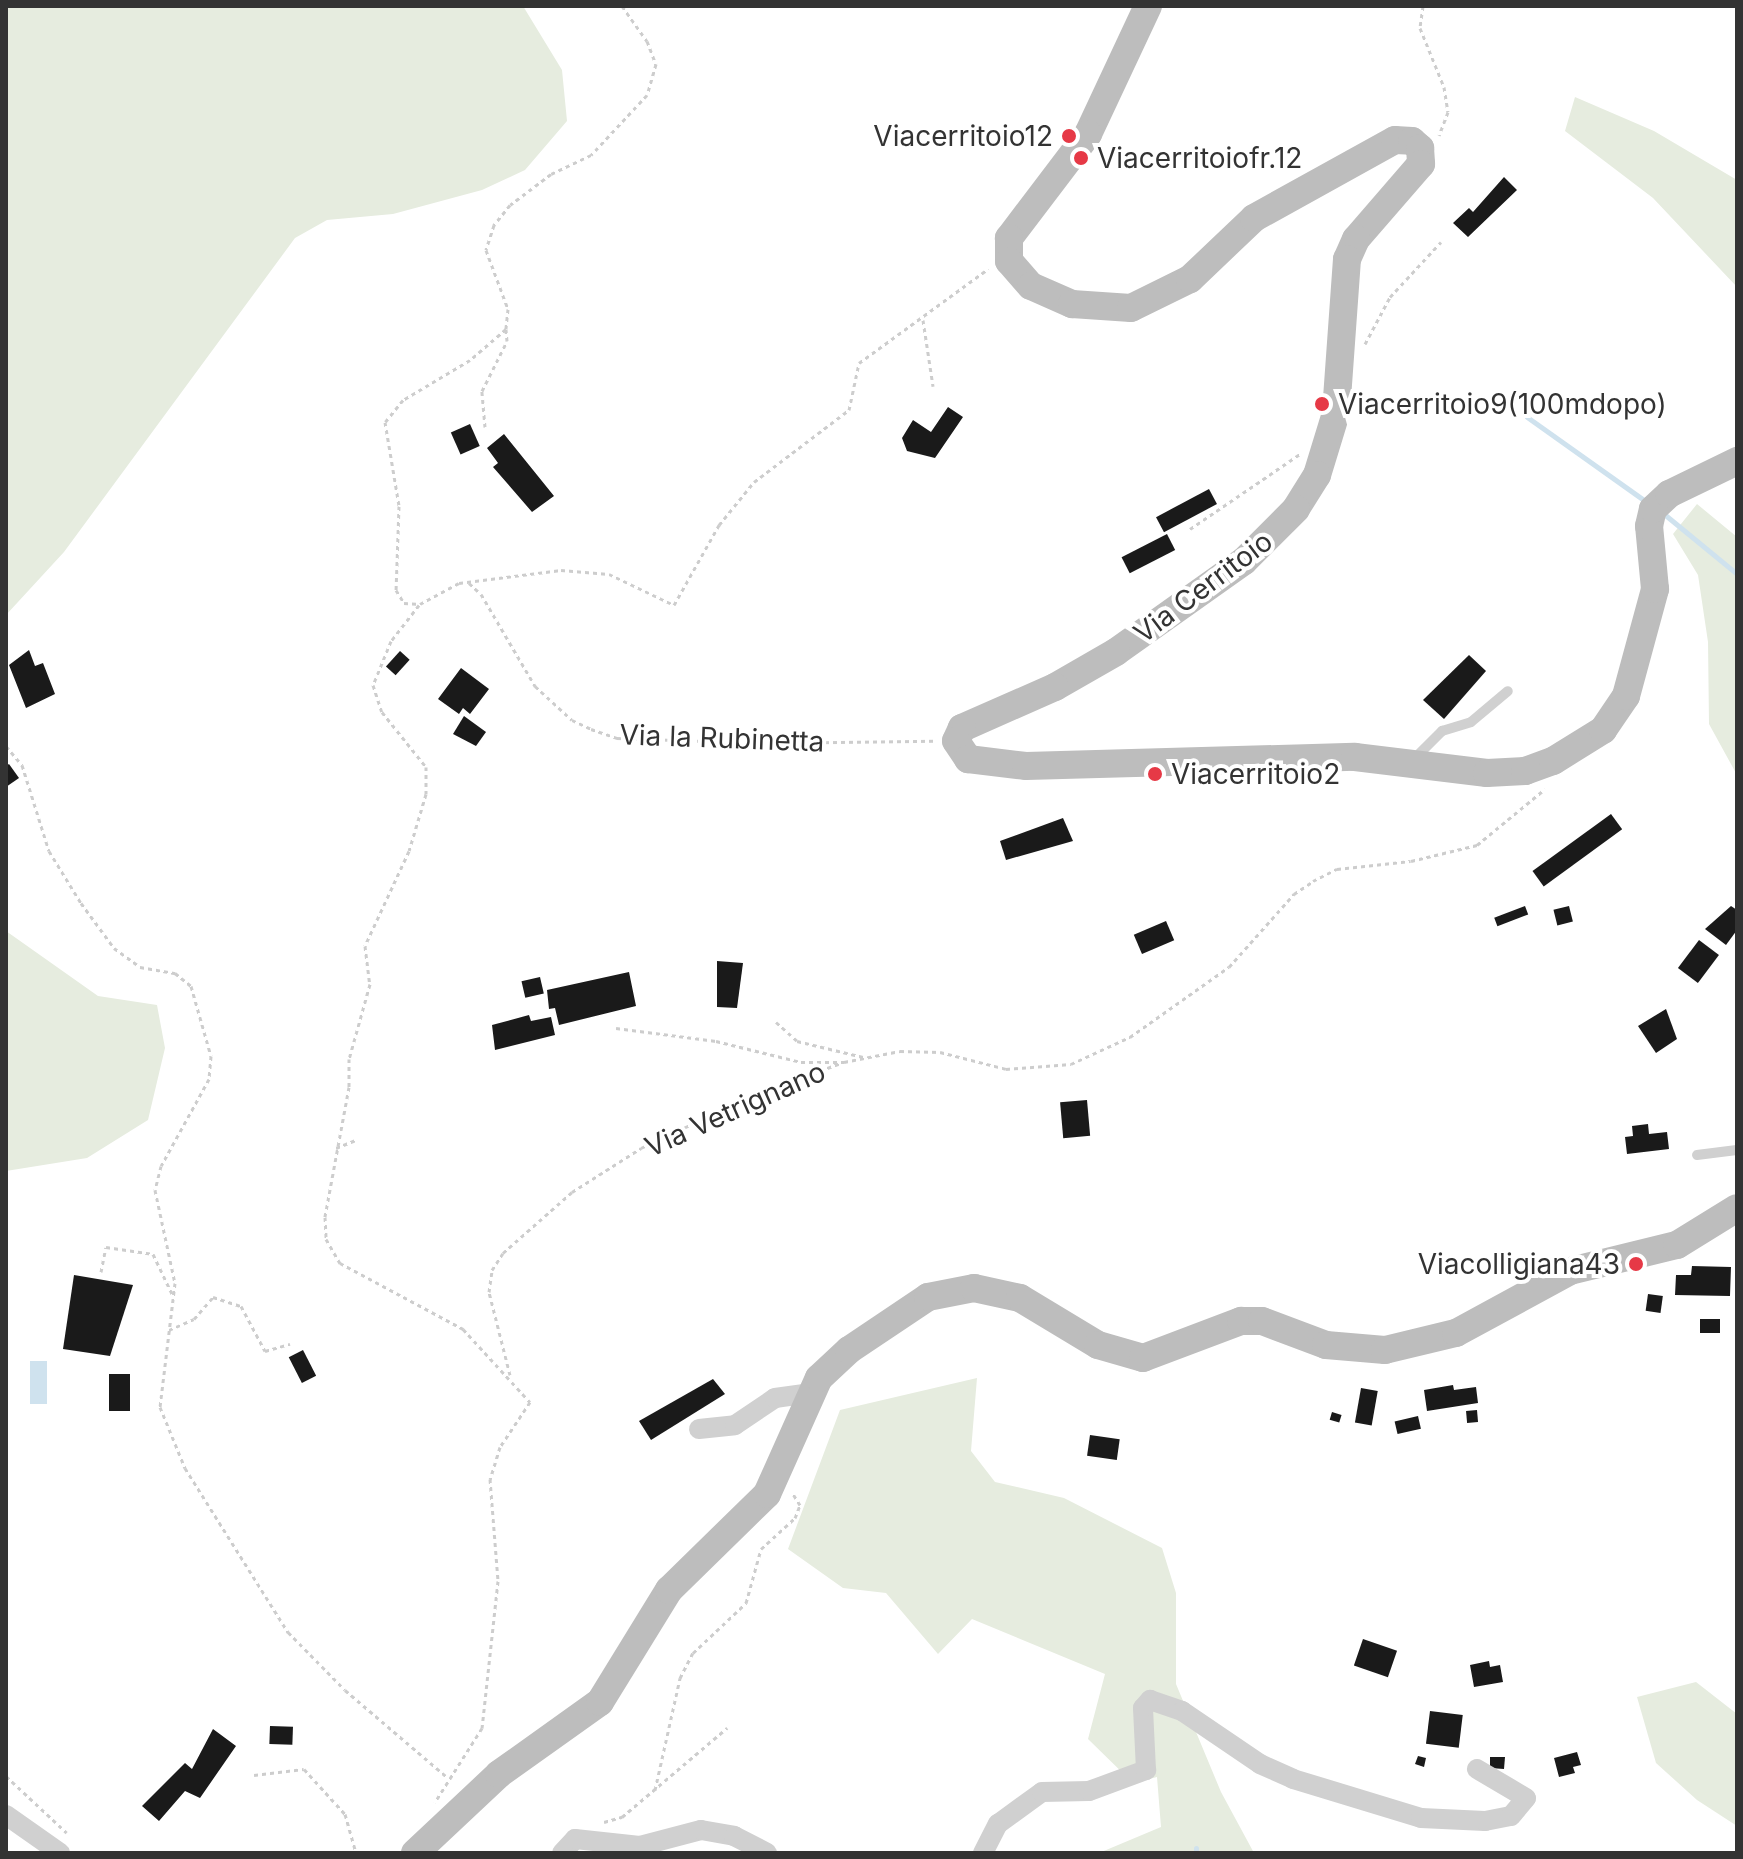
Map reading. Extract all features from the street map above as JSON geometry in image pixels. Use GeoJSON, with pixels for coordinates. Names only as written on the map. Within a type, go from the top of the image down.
{"type":"FeatureCollection","features":[{"type":"Feature","properties":{"kind":"street"},"geometry":{"type":"LineString","coordinates":[[1148,6],[1088,134],[1007,246],[1017,274],[1051,297],[1094,309],[1131,308],[1190,279],[1254,218],[1284,199],[1395,140],[1412,141],[1420,148]]}},
{"type":"Feature","properties":{"kind":"street","name":"Via Cerritoio"},"geometry":{"type":"LineString","coordinates":[[956,741],[973,721],[1055,687],[1116,652],[1244,561],[1296,509],[1317,475],[1333,430],[1347,259],[1356,239],[1414,176],[1421,164],[1420,148]]}},
{"type":"Feature","properties":{"kind":"street"},"geometry":{"type":"LineString","coordinates":[[956,741],[968,759],[1026,766],[1287,756],[1525,771],[1563,756],[1603,730],[1626,696],[1651,604],[1653,509],[1669,494],[1737,461]]}},
{"type":"Feature","properties":{"kind":"street"},"geometry":{"type":"LineString","coordinates":[[415,1853],[499,1774],[600,1702],[669,1590],[751,1514],[771,1487],[810,1393],[849,1350],[916,1304],[949,1291],[974,1288],[1020,1298],[1098,1345],[1143,1358],[1241,1321],[1262,1321],[1326,1345],[1385,1350],[1456,1333],[1598,1261],[1677,1245],[1737,1208]]}},
{"type":"Feature","properties":{"kind":"street"},"geometry":{"type":"LineString","coordinates":[[699,1429],[735,1425],[775,1398],[810,1393]]}},
{"type":"Feature","properties":{"kind":"street"},"geometry":{"type":"LineString","coordinates":[[983,1853],[998,1824],[1042,1792],[1089,1791],[1146,1770],[1143,1708],[1150,1700],[1182,1711],[1260,1764],[1293,1779],[1421,1818],[1485,1821],[1511,1816],[1526,1798],[1477,1769]]}},
{"type":"Feature","properties":{"kind":"street"},"geometry":{"type":"LineString","coordinates":[[6,1815],[67,1848]]}},
{"type":"Feature","properties":{"kind":"street"},"geometry":{"type":"LineString","coordinates":[[568,1846],[640,1846],[701,1830],[734,1836],[767,1853]]}},
{"type":"Feature","properties":{"kind":"lane"},"geometry":{"type":"LineString","coordinates":[[1410,764],[1442,731],[1471,722],[1508,691]]}},
{"type":"Feature","properties":{"kind":"lane"},"geometry":{"type":"LineString","coordinates":[[1697,1155],[1737,1150]]}},
{"type":"Feature","properties":{"kind":"path"},"geometry":{"type":"LineString","coordinates":[[485,427],[482,391],[507,341],[508,309],[487,263],[494,225],[531,187],[591,155],[647,95],[656,79],[652,52],[622,6]]}},
{"type":"Feature","properties":{"kind":"path"},"geometry":{"type":"LineString","coordinates":[[1420,148],[1440,134],[1448,112],[1444,87],[1420,28],[1423,6]]}},
{"type":"Feature","properties":{"kind":"path"},"geometry":{"type":"LineString","coordinates":[[1365,346],[1390,297],[1441,242]]}},
{"type":"Feature","properties":{"kind":"path"},"geometry":{"type":"LineString","coordinates":[[6,746],[22,765],[49,851],[114,948],[140,967],[175,973],[191,986],[211,1056],[209,1079],[161,1166],[155,1190],[173,1296],[160,1407],[185,1468],[263,1599],[345,1690],[448,1778],[482,1728],[488,1702],[498,1581],[490,1479],[500,1447],[528,1412],[530,1402],[463,1329],[354,1273],[331,1253],[325,1217],[349,1087],[349,1059],[370,984],[365,946],[409,851],[426,794],[426,767],[382,712],[373,685],[391,641],[420,604],[465,583],[585,571],[609,574],[674,605],[732,506],[754,482],[849,410],[855,374],[867,356],[923,320],[982,275],[1007,246]]}},
{"type":"Feature","properties":{"kind":"path"},"geometry":{"type":"LineString","coordinates":[[923,320],[933,386]]}},
{"type":"Feature","properties":{"kind":"path"},"geometry":{"type":"LineString","coordinates":[[420,604],[404,603],[396,590],[399,506],[385,422],[403,400],[470,360],[506,329]]}},
{"type":"Feature","properties":{"kind":"path"},"geometry":{"type":"LineString","coordinates":[[1190,529],[1333,430]]}},
{"type":"Feature","properties":{"kind":"path","name":"Via la Rubinetta"},"geometry":{"type":"LineString","coordinates":[[465,583],[481,594],[535,686],[572,720],[617,738],[729,742],[956,741]]}},
{"type":"Feature","properties":{"kind":"path"},"geometry":{"type":"LineString","coordinates":[[616,1028],[716,1041],[801,1062],[844,1062],[900,1051],[940,1052],[1026,1070],[1095,1056],[1229,967],[1252,948],[1294,894],[1313,881],[1337,869],[1411,861],[1477,845],[1548,786]]}},
{"type":"Feature","properties":{"kind":"path"},"geometry":{"type":"LineString","coordinates":[[776,1022],[797,1041],[867,1058]]}},
{"type":"Feature","properties":{"kind":"path","name":"Via Vetrignano"},"geometry":{"type":"LineString","coordinates":[[511,1379],[489,1292],[492,1270],[503,1253],[572,1192],[641,1148],[733,1104],[844,1062]]}},
{"type":"Feature","properties":{"kind":"path"},"geometry":{"type":"LineString","coordinates":[[336,1148],[356,1140]]}},
{"type":"Feature","properties":{"kind":"path"},"geometry":{"type":"LineString","coordinates":[[101,1272],[106,1247],[153,1254],[173,1296]]}},
{"type":"Feature","properties":{"kind":"path"},"geometry":{"type":"LineString","coordinates":[[169,1330],[194,1319],[213,1297],[241,1306],[265,1351],[290,1344]]}},
{"type":"Feature","properties":{"kind":"path"},"geometry":{"type":"LineString","coordinates":[[655,1790],[680,1678],[693,1653],[746,1603],[761,1549],[795,1518],[800,1505],[791,1492],[771,1487]]}},
{"type":"Feature","properties":{"kind":"path"},"geometry":{"type":"LineString","coordinates":[[568,1846],[622,1817],[727,1728]]}},
{"type":"Feature","properties":{"kind":"path"},"geometry":{"type":"LineString","coordinates":[[254,1775],[304,1769],[345,1814],[356,1853]]}},
{"type":"Feature","properties":{"kind":"path"},"geometry":{"type":"LineString","coordinates":[[6,1776],[67,1848]]}},
{"type":"Feature","properties":{"kind":"shaded area"},"geometry":{"type":"Polygon","coordinates":[[[6,6],[523,6],[562,70],[567,121],[525,170],[482,190],[393,214],[327,220],[295,238],[64,552],[6,615],[6,6]]]}},
{"type":"Feature","properties":{"kind":"shaded area"},"geometry":{"type":"Polygon","coordinates":[[[1575,97],[1654,131],[1737,180],[1737,287],[1653,198],[1565,131],[1575,97]]]}},
{"type":"Feature","properties":{"kind":"shaded area"},"geometry":{"type":"Polygon","coordinates":[[[1697,504],[1737,537],[1737,775],[1709,724],[1708,642],[1698,575],[1673,534],[1697,504]]]}},
{"type":"Feature","properties":{"kind":"shaded area"},"geometry":{"type":"Polygon","coordinates":[[[6,931],[98,996],[157,1005],[165,1048],[148,1120],[87,1158],[6,1171],[6,931]]]}},
{"type":"Feature","properties":{"kind":"shaded area"},"geometry":{"type":"Polygon","coordinates":[[[977,1378],[971,1451],[995,1482],[1064,1498],[1162,1548],[1176,1593],[1176,1684],[1221,1792],[1254,1853],[1099,1853],[1161,1827],[1157,1777],[1133,1783],[1088,1739],[1105,1674],[972,1619],[938,1654],[886,1593],[843,1588],[788,1549],[840,1410],[977,1378]]]}},
{"type":"Feature","properties":{"kind":"shaded area"},"geometry":{"type":"Polygon","coordinates":[[[1696,1682],[1737,1714],[1737,1826],[1697,1800],[1656,1763],[1637,1697],[1696,1682]]]}},
{"type":"Feature","properties":{"kind":"water"},"geometry":{"type":"Polygon","coordinates":[[[30,1361],[47,1361],[47,1404],[30,1404],[30,1361]]]}},
{"type":"Feature","properties":{"kind":"building"},"geometry":{"type":"Polygon","coordinates":[[[1504,177],[1517,190],[1468,237],[1453,223],[1469,208],[1473,212],[1504,177]]]}},
{"type":"Feature","properties":{"kind":"building"},"geometry":{"type":"Polygon","coordinates":[[[948,407],[963,417],[935,458],[907,451],[902,438],[913,420],[931,432],[948,407]]]}},
{"type":"Feature","properties":{"kind":"building"},"geometry":{"type":"Polygon","coordinates":[[[470,424],[480,446],[461,454],[451,433],[470,424]]]}},
{"type":"Feature","properties":{"kind":"building"},"geometry":{"type":"Polygon","coordinates":[[[504,434],[554,496],[532,512],[493,467],[498,463],[487,448],[504,434]]]}},
{"type":"Feature","properties":{"kind":"building"},"geometry":{"type":"Polygon","coordinates":[[[1209,489],[1217,504],[1164,532],[1156,517],[1209,489]]]}},
{"type":"Feature","properties":{"kind":"building"},"geometry":{"type":"Polygon","coordinates":[[[1167,534],[1175,550],[1130,573],[1122,557],[1167,534]]]}},
{"type":"Feature","properties":{"kind":"building"},"geometry":{"type":"Polygon","coordinates":[[[29,650],[35,666],[43,663],[55,694],[26,708],[9,665],[29,650]]]}},
{"type":"Feature","properties":{"kind":"building"},"geometry":{"type":"Polygon","coordinates":[[[400,651],[410,660],[396,675],[386,667],[400,651]]]}},
{"type":"Feature","properties":{"kind":"building"},"geometry":{"type":"Polygon","coordinates":[[[1469,655],[1486,671],[1444,719],[1423,700],[1469,655]]]}},
{"type":"Feature","properties":{"kind":"building"},"geometry":{"type":"Polygon","coordinates":[[[461,668],[489,689],[470,714],[463,708],[459,714],[438,699],[461,668]]]}},
{"type":"Feature","properties":{"kind":"building"},"geometry":{"type":"Polygon","coordinates":[[[464,716],[486,732],[476,746],[453,734],[464,716]]]}},
{"type":"Feature","properties":{"kind":"building"},"geometry":{"type":"Polygon","coordinates":[[[9,764],[19,778],[6,787],[6,766],[9,764]]]}},
{"type":"Feature","properties":{"kind":"building"},"geometry":{"type":"Polygon","coordinates":[[[1611,814],[1622,829],[1544,886],[1533,871],[1611,814]]]}},
{"type":"Feature","properties":{"kind":"building"},"geometry":{"type":"Polygon","coordinates":[[[1063,818],[1073,841],[1006,860],[1000,841],[1063,818]]]}},
{"type":"Feature","properties":{"kind":"building"},"geometry":{"type":"Polygon","coordinates":[[[1525,906],[1528,914],[1497,926],[1494,918],[1525,906]]]}},
{"type":"Feature","properties":{"kind":"building"},"geometry":{"type":"Polygon","coordinates":[[[1569,906],[1573,922],[1557,925],[1553,910],[1569,906]]]}},
{"type":"Feature","properties":{"kind":"building"},"geometry":{"type":"Polygon","coordinates":[[[1731,906],[1737,910],[1737,930],[1726,945],[1705,929],[1731,906]]]}},
{"type":"Feature","properties":{"kind":"building"},"geometry":{"type":"Polygon","coordinates":[[[1166,921],[1174,940],[1142,954],[1134,935],[1166,921]]]}},
{"type":"Feature","properties":{"kind":"building"},"geometry":{"type":"Polygon","coordinates":[[[1699,940],[1719,955],[1698,983],[1678,968],[1699,940]]]}},
{"type":"Feature","properties":{"kind":"building"},"geometry":{"type":"Polygon","coordinates":[[[717,961],[743,963],[737,1008],[717,1007],[717,961]]]}},
{"type":"Feature","properties":{"kind":"building"},"geometry":{"type":"Polygon","coordinates":[[[629,972],[636,1006],[559,1025],[555,1008],[549,1009],[547,990],[629,972]]]}},
{"type":"Feature","properties":{"kind":"building"},"geometry":{"type":"Polygon","coordinates":[[[540,977],[544,994],[525,998],[521,981],[540,977]]]}},
{"type":"Feature","properties":{"kind":"building"},"geometry":{"type":"Polygon","coordinates":[[[1666,1009],[1677,1039],[1656,1053],[1638,1026],[1666,1009]]]}},
{"type":"Feature","properties":{"kind":"building"},"geometry":{"type":"Polygon","coordinates":[[[529,1015],[531,1021],[551,1017],[555,1035],[495,1050],[492,1025],[529,1015]]]}},
{"type":"Feature","properties":{"kind":"building"},"geometry":{"type":"Polygon","coordinates":[[[1087,1100],[1090,1136],[1063,1138],[1060,1102],[1087,1100]]]}},
{"type":"Feature","properties":{"kind":"building"},"geometry":{"type":"Polygon","coordinates":[[[1648,1124],[1649,1134],[1667,1132],[1669,1149],[1627,1154],[1625,1137],[1633,1136],[1632,1126],[1648,1124]]]}},
{"type":"Feature","properties":{"kind":"building"},"geometry":{"type":"Polygon","coordinates":[[[1692,1266],[1731,1267],[1730,1296],[1675,1295],[1676,1275],[1691,1275],[1692,1266]]]}},
{"type":"Feature","properties":{"kind":"building"},"geometry":{"type":"Polygon","coordinates":[[[74,1275],[133,1285],[110,1356],[63,1349],[74,1275]]]}},
{"type":"Feature","properties":{"kind":"building"},"geometry":{"type":"Polygon","coordinates":[[[1648,1294],[1663,1296],[1660,1313],[1646,1311],[1648,1294]]]}},
{"type":"Feature","properties":{"kind":"building"},"geometry":{"type":"Polygon","coordinates":[[[1700,1319],[1720,1319],[1720,1333],[1700,1333],[1700,1319]]]}},
{"type":"Feature","properties":{"kind":"building"},"geometry":{"type":"Polygon","coordinates":[[[303,1350],[316,1376],[302,1383],[289,1357],[303,1350]]]}},
{"type":"Feature","properties":{"kind":"building"},"geometry":{"type":"Polygon","coordinates":[[[109,1374],[130,1374],[130,1411],[109,1411],[109,1374]]]}},
{"type":"Feature","properties":{"kind":"building"},"geometry":{"type":"Polygon","coordinates":[[[713,1379],[725,1394],[651,1440],[639,1421],[713,1379]]]}},
{"type":"Feature","properties":{"kind":"building"},"geometry":{"type":"Polygon","coordinates":[[[1453,1385],[1454,1390],[1476,1387],[1478,1403],[1427,1411],[1424,1390],[1453,1385]]]}},
{"type":"Feature","properties":{"kind":"building"},"geometry":{"type":"Polygon","coordinates":[[[1361,1388],[1378,1391],[1372,1425],[1355,1422],[1361,1388]]]}},
{"type":"Feature","properties":{"kind":"building"},"geometry":{"type":"Polygon","coordinates":[[[1477,1410],[1478,1422],[1467,1423],[1466,1411],[1477,1410]]]}},
{"type":"Feature","properties":{"kind":"building"},"geometry":{"type":"Polygon","coordinates":[[[1332,1412],[1342,1415],[1339,1423],[1330,1420],[1332,1412]]]}},
{"type":"Feature","properties":{"kind":"building"},"geometry":{"type":"Polygon","coordinates":[[[1418,1416],[1421,1429],[1398,1434],[1395,1421],[1418,1416]]]}},
{"type":"Feature","properties":{"kind":"building"},"geometry":{"type":"Polygon","coordinates":[[[1090,1435],[1120,1439],[1117,1460],[1087,1456],[1090,1435]]]}},
{"type":"Feature","properties":{"kind":"building"},"geometry":{"type":"Polygon","coordinates":[[[1363,1639],[1397,1651],[1388,1677],[1354,1665],[1363,1639]]]}},
{"type":"Feature","properties":{"kind":"building"},"geometry":{"type":"Polygon","coordinates":[[[1489,1661],[1490,1667],[1500,1665],[1503,1682],[1474,1687],[1470,1665],[1489,1661]]]}},
{"type":"Feature","properties":{"kind":"building"},"geometry":{"type":"Polygon","coordinates":[[[1430,1711],[1463,1715],[1459,1748],[1426,1744],[1430,1711]]]}},
{"type":"Feature","properties":{"kind":"building"},"geometry":{"type":"Polygon","coordinates":[[[270,1726],[293,1727],[292,1745],[269,1744],[270,1726]]]}},
{"type":"Feature","properties":{"kind":"building"},"geometry":{"type":"Polygon","coordinates":[[[213,1729],[236,1746],[200,1798],[185,1791],[159,1821],[142,1806],[185,1763],[192,1769],[213,1729]]]}},
{"type":"Feature","properties":{"kind":"building"},"geometry":{"type":"Polygon","coordinates":[[[1577,1752],[1581,1765],[1573,1767],[1575,1773],[1559,1777],[1554,1758],[1577,1752]]]}},
{"type":"Feature","properties":{"kind":"building"},"geometry":{"type":"Polygon","coordinates":[[[1418,1756],[1426,1758],[1424,1767],[1415,1764],[1418,1756]]]}},
{"type":"Feature","properties":{"kind":"building"},"geometry":{"type":"Polygon","coordinates":[[[1490,1757],[1505,1757],[1504,1769],[1490,1768],[1490,1757]]]}},
{"type":"Feature","properties":{"kind":"waterway"},"geometry":{"type":"LineString","coordinates":[[1527,417],[1644,500]]}},
{"type":"Feature","properties":{"kind":"waterway"},"geometry":{"type":"LineString","coordinates":[[1664,514],[1737,574]]}},
{"type":"Feature","properties":{"kind":"waterway"},"geometry":{"type":"LineString","coordinates":[[1196,1848],[1196,1853]]}},
{"type":"Feature","properties":{"kind":"place","name":"Viacerritoio12"},"geometry":{"type":"Point","coordinates":[1069,136]}},
{"type":"Feature","properties":{"kind":"place","name":"Viacerritoiofr.12"},"geometry":{"type":"Point","coordinates":[1081,158]}},
{"type":"Feature","properties":{"kind":"place","name":"Viacerritoio9(100mdopo)"},"geometry":{"type":"Point","coordinates":[1322,404]}},
{"type":"Feature","properties":{"kind":"place","name":"Viacerritoio2"},"geometry":{"type":"Point","coordinates":[1155,774]}},
{"type":"Feature","properties":{"kind":"place","name":"Viacolligiana43"},"geometry":{"type":"Point","coordinates":[1636,1264]}}]}
